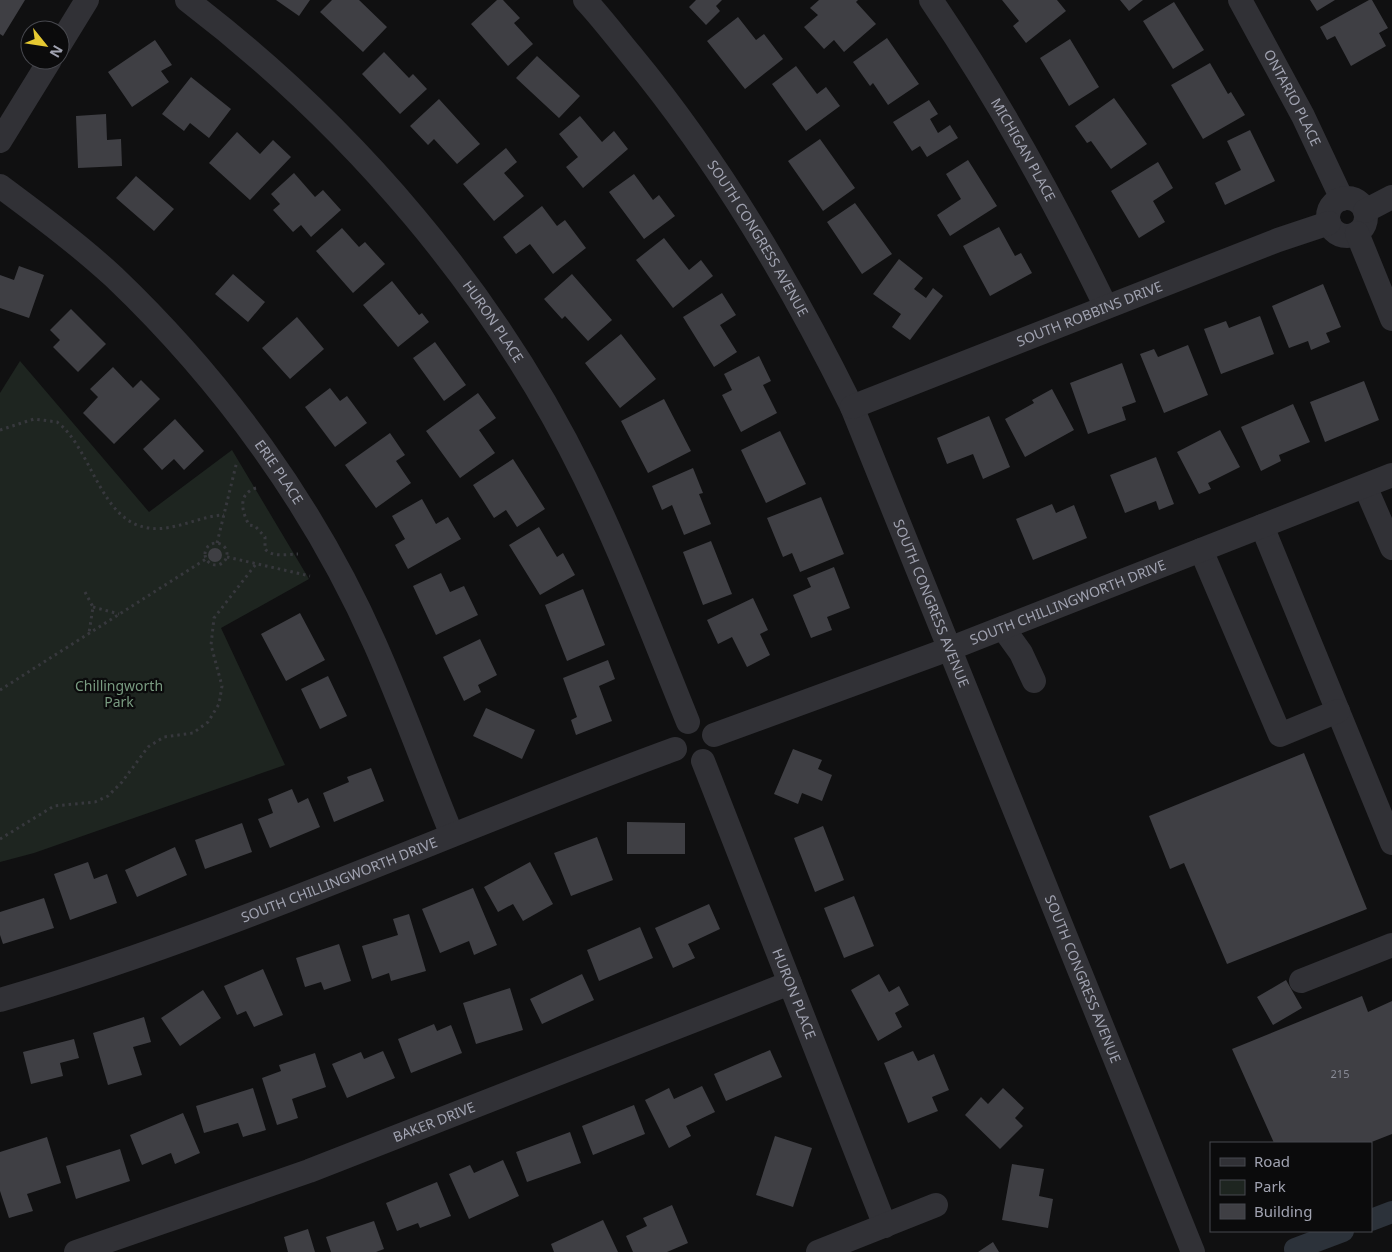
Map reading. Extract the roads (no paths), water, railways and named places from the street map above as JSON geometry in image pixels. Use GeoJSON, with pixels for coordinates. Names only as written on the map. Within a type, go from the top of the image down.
{"type":"FeatureCollection","features":[{"type":"Feature","properties":{"kind":"street"},"geometry":{"type":"LineString","coordinates":[[70,28],[87,0]]}},
{"type":"Feature","properties":{"kind":"street","name":"HURON PLACE"},"geometry":{"type":"LineString","coordinates":[[188,0],[281,78],[342,136],[398,198],[451,263],[488,314],[534,385],[585,477],[620,553],[688,722]]}},
{"type":"Feature","properties":{"kind":"street","name":"SOUTH CONGRESS AVENUE"},"geometry":{"type":"LineString","coordinates":[[585,0],[663,94],[721,176],[766,246],[852,407],[1193,1252]]}},
{"type":"Feature","properties":{"kind":"street","name":"MICHIGAN PLACE"},"geometry":{"type":"LineString","coordinates":[[931,0],[963,46],[1015,131],[1063,218],[1106,307]]}},
{"type":"Feature","properties":{"kind":"street","name":"ONTARIO PLACE"},"geometry":{"type":"LineString","coordinates":[[1240,0],[1303,116],[1342,199]]}},
{"type":"Feature","properties":{"kind":"street"},"geometry":{"type":"LineString","coordinates":[[0,141],[44,70]]}},
{"type":"Feature","properties":{"kind":"street","name":"ERIE PLACE"},"geometry":{"type":"LineString","coordinates":[[0,186],[56,228],[132,296],[166,330],[216,387],[262,447],[304,510],[342,575],[375,643],[452,835]]}},
{"type":"Feature","properties":{"kind":"street"},"geometry":{"type":"LineString","coordinates":[[1365,211],[1392,197]]}},
{"type":"Feature","properties":{"kind":"street"},"geometry":{"type":"LineString","coordinates":[[1342,199],[1353,199],[1359,202],[1365,211],[1364,225],[1357,234],[1350,236],[1338,234],[1333,231],[1329,223],[1328,213],[1330,207],[1342,199]]}},
{"type":"Feature","properties":{"kind":"street","name":"SOUTH ROBBINS DRIVE"},"geometry":{"type":"LineString","coordinates":[[852,407],[1278,240],[1329,223]]}},
{"type":"Feature","properties":{"kind":"street"},"geometry":{"type":"LineString","coordinates":[[1357,234],[1392,319]]}},
{"type":"Feature","properties":{"kind":"street","name":"SOUTH CHILLINGWORTH DRIVE"},"geometry":{"type":"LineString","coordinates":[[714,735],[950,649],[1365,486],[1390,480]]}},
{"type":"Feature","properties":{"kind":"street"},"geometry":{"type":"LineString","coordinates":[[1365,486],[1392,548]]}},
{"type":"Feature","properties":{"kind":"street"},"geometry":{"type":"LineString","coordinates":[[1262,526],[1392,843]]}},
{"type":"Feature","properties":{"kind":"street"},"geometry":{"type":"LineString","coordinates":[[1201,550],[1280,735],[1338,711]]}},
{"type":"Feature","properties":{"kind":"street"},"geometry":{"type":"LineString","coordinates":[[1003,628],[1021,653],[1034,681]]}},
{"type":"Feature","properties":{"kind":"street"},"geometry":{"type":"LineString","coordinates":[[698,721],[704,723],[714,735],[715,745],[713,752],[703,761],[689,762],[682,759],[676,750],[674,740],[676,733],[688,722],[698,721]]}},
{"type":"Feature","properties":{"kind":"street","name":"SOUTH CHILLINGWORTH DRIVE"},"geometry":{"type":"LineString","coordinates":[[0,1000],[55,984],[220,926],[676,750]]}},
{"type":"Feature","properties":{"kind":"street","name":"HURON PLACE"},"geometry":{"type":"LineString","coordinates":[[703,761],[885,1226]]}},
{"type":"Feature","properties":{"kind":"street"},"geometry":{"type":"LineString","coordinates":[[1301,981],[1392,945]]}},
{"type":"Feature","properties":{"kind":"street","name":"BAKER DRIVE"},"geometry":{"type":"LineString","coordinates":[[76,1252],[309,1171],[790,983]]}},
{"type":"Feature","properties":{"kind":"street"},"geometry":{"type":"LineString","coordinates":[[818,1252],[936,1205]]}},
{"type":"Feature","properties":{"kind":"waterway"},"geometry":{"type":"LineString","coordinates":[[1372,1220],[1392,1212]]}},
{"type":"Feature","properties":{"kind":"waterway"},"geometry":{"type":"LineString","coordinates":[[1295,1249],[1340,1232]]}},
{"type":"Feature","properties":{"kind":"park label","name":"Chillingworth Park"},"geometry":{"type":"Point","coordinates":[119,694]}}]}
